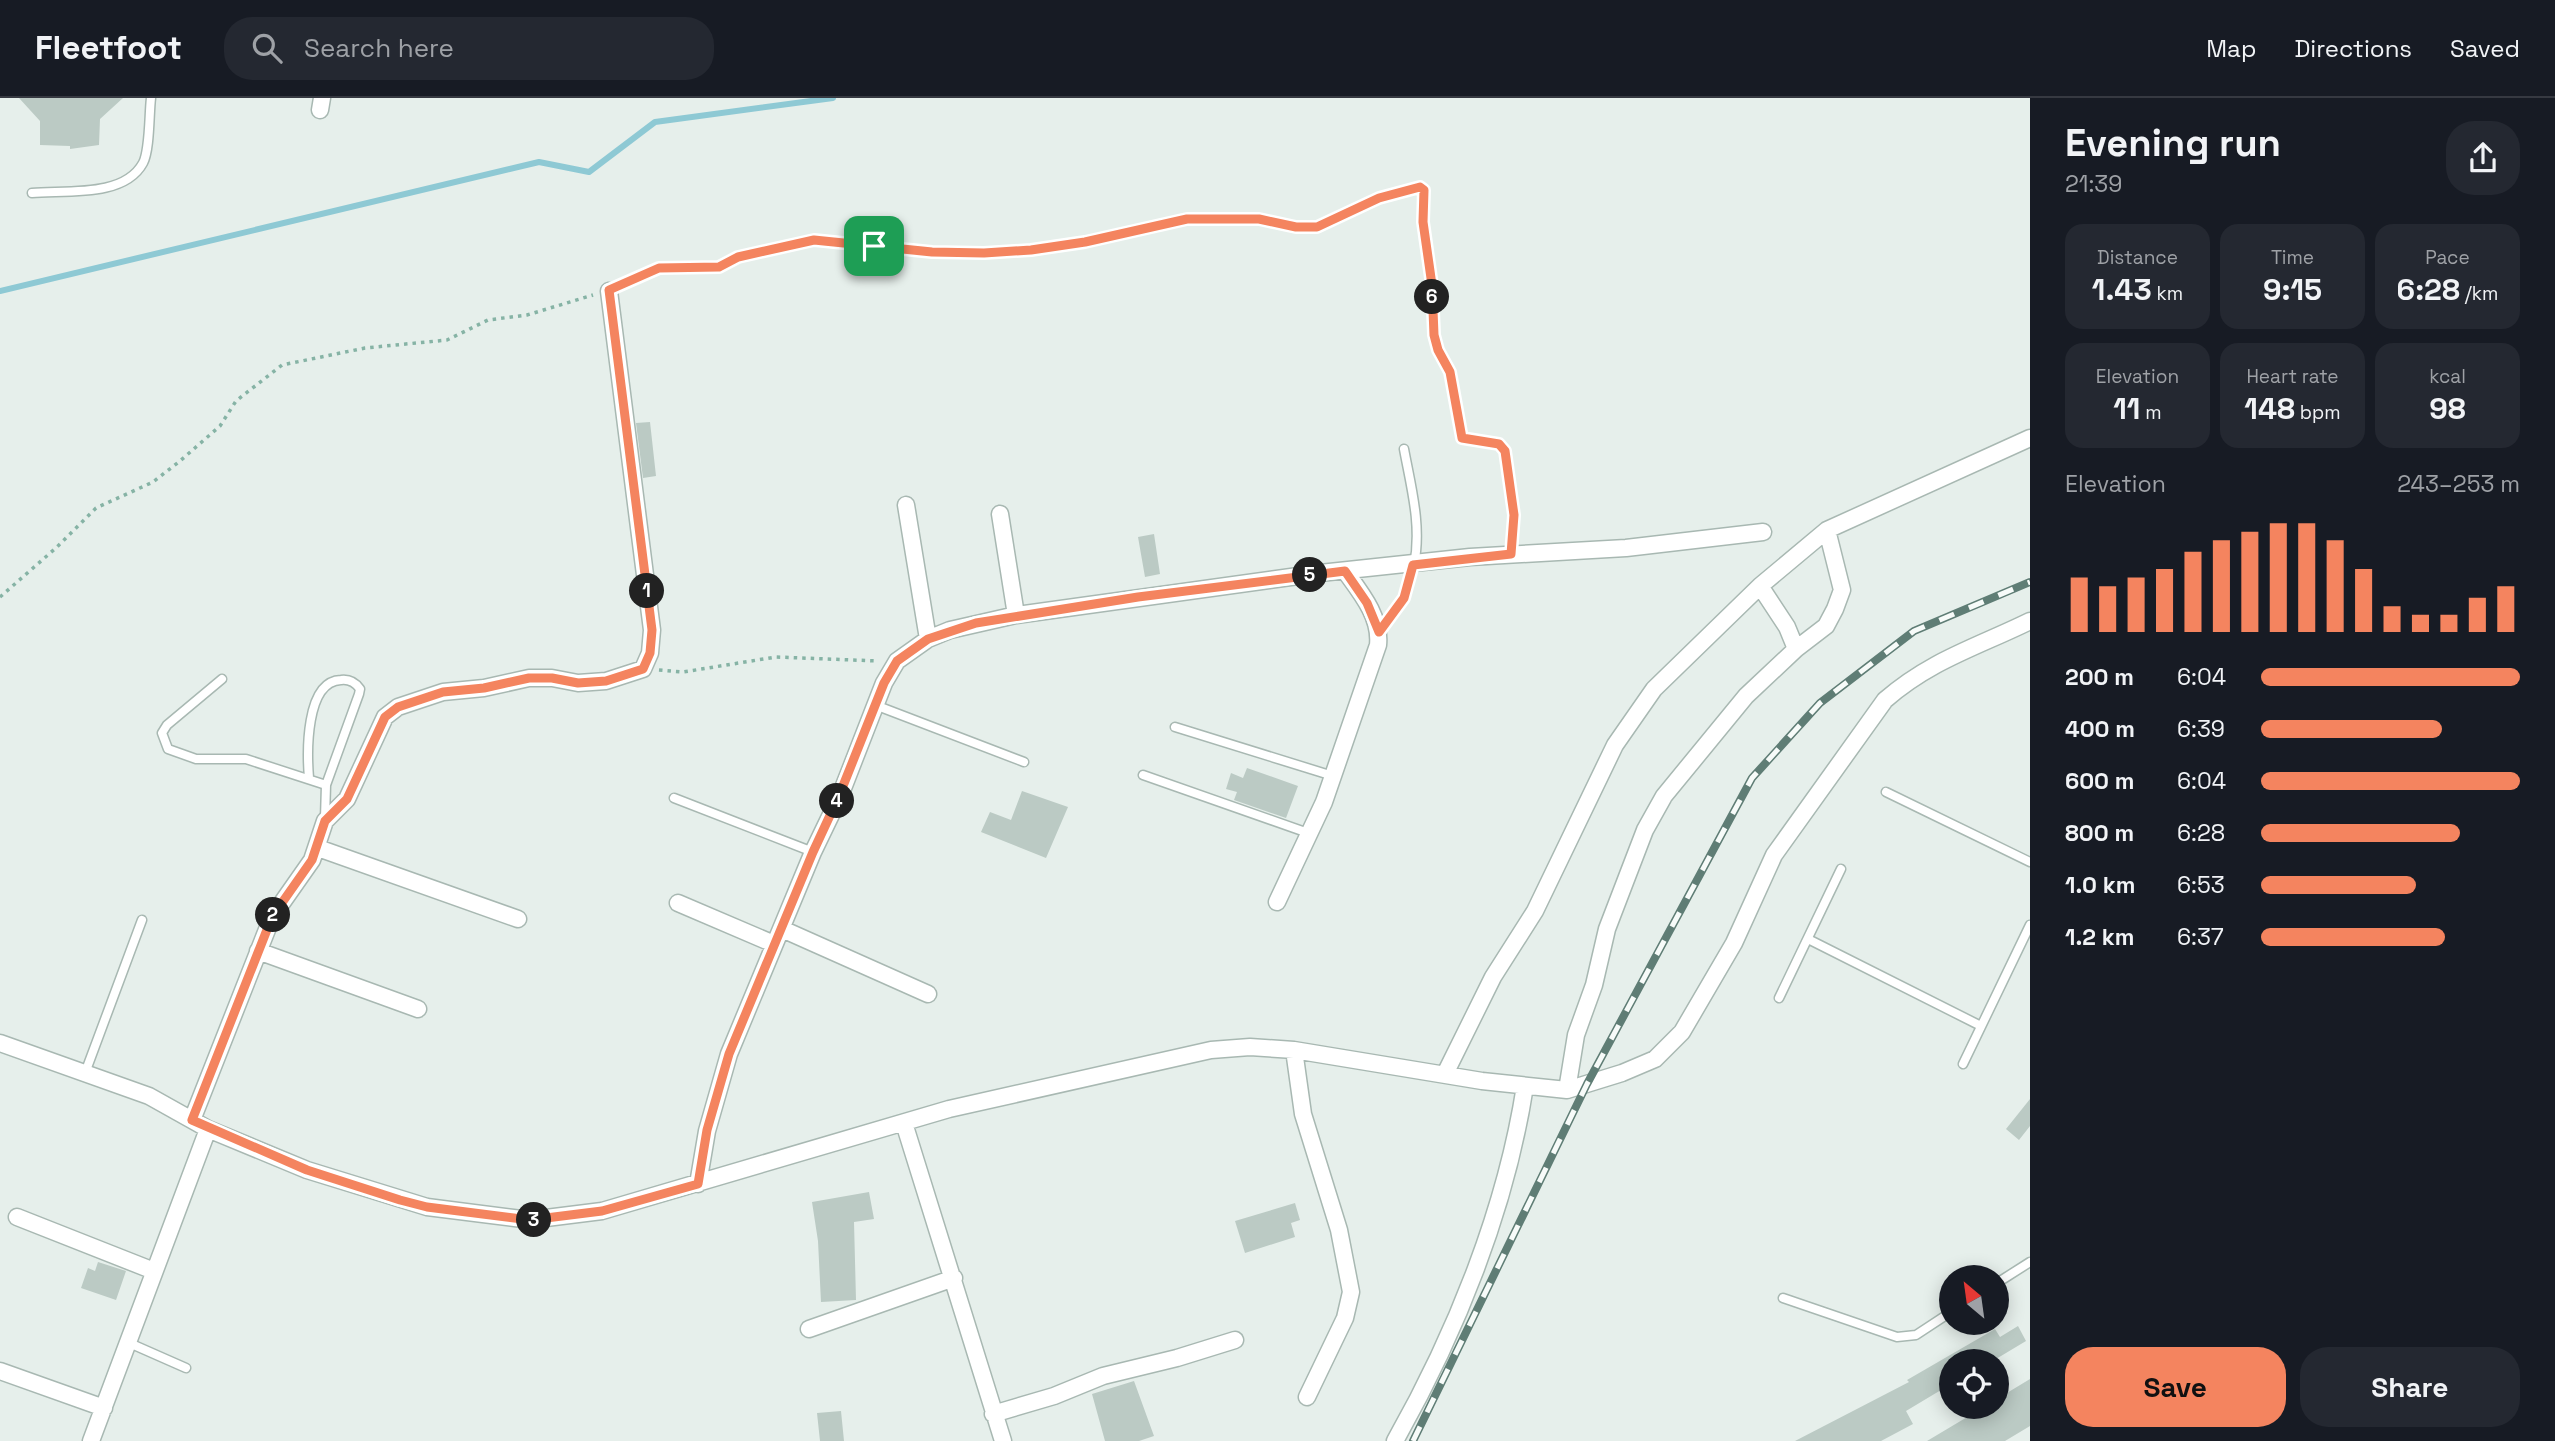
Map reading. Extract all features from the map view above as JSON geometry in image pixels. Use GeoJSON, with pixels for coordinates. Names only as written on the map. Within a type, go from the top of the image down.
{"type":"FeatureCollection","features":[{"type":"Feature","properties":{"kind":"street"},"geometry":{"type":"LineString","coordinates":[[192,1120],[272,917],[318,848],[325,821],[347,799],[385,717],[398,707],[443,692],[484,688],[529,678],[552,678],[578,683],[606,681],[643,669],[650,653],[652,630],[609,290]]}},
{"type":"Feature","properties":{"kind":"street"},"geometry":{"type":"LineString","coordinates":[[1445,1074],[1493,977],[1535,911],[1600,775],[1628,725],[1654,689],[1760,586],[1828,530],[1899,495],[2030,438]]}},
{"type":"Feature","properties":{"kind":"street"},"geometry":{"type":"LineString","coordinates":[[906,505],[928,639]]}},
{"type":"Feature","properties":{"kind":"street"},"geometry":{"type":"LineString","coordinates":[[1000,514],[1016,615]]}},
{"type":"Feature","properties":{"kind":"street"},"geometry":{"type":"LineString","coordinates":[[1567,1090],[1576,1035],[1594,985],[1607,929],[1644,830],[1664,796],[1759,682],[1826,626],[1842,590],[1828,530]]}},
{"type":"Feature","properties":{"kind":"street"},"geometry":{"type":"LineString","coordinates":[[698,1184],[718,1089],[774,944],[839,796],[875,705],[897,661],[928,639],[950,629],[1016,615],[1345,571],[1511,554],[1626,548],[1763,532]]}},
{"type":"Feature","properties":{"kind":"street"},"geometry":{"type":"LineString","coordinates":[[1277,902],[1311,834],[1378,645],[1379,632],[1367,603],[1345,571]]}},
{"type":"Feature","properties":{"kind":"street"},"geometry":{"type":"LineString","coordinates":[[1760,586],[1787,627],[1796,649]]}},
{"type":"Feature","properties":{"kind":"street"},"geometry":{"type":"LineString","coordinates":[[0,1043],[149,1096],[208,1129],[307,1170],[427,1207],[530,1220],[602,1211],[904,1123],[1074,1079],[1211,1050],[1250,1047],[1294,1050],[1525,1086],[1567,1090],[1622,1073],[1655,1059],[1682,1032],[1734,943],[1774,855],[1885,700],[1909,679],[1936,663],[2030,621]]}},
{"type":"Feature","properties":{"kind":"street"},"geometry":{"type":"LineString","coordinates":[[318,848],[517,919]]}},
{"type":"Feature","properties":{"kind":"street"},"geometry":{"type":"LineString","coordinates":[[678,903],[774,944]]}},
{"type":"Feature","properties":{"kind":"street"},"geometry":{"type":"LineString","coordinates":[[782,929],[928,994]]}},
{"type":"Feature","properties":{"kind":"street"},"geometry":{"type":"LineString","coordinates":[[258,951],[418,1009]]}},
{"type":"Feature","properties":{"kind":"street"},"geometry":{"type":"LineString","coordinates":[[1294,1050],[1303,1114],[1339,1230],[1351,1292],[1345,1318],[1307,1397]]}},
{"type":"Feature","properties":{"kind":"street"},"geometry":{"type":"LineString","coordinates":[[1395,1441],[1439,1358],[1468,1289],[1515,1151],[1525,1086]]}},
{"type":"Feature","properties":{"kind":"street"},"geometry":{"type":"LineString","coordinates":[[904,1123],[1003,1441]]}},
{"type":"Feature","properties":{"kind":"street"},"geometry":{"type":"LineString","coordinates":[[91,1441],[208,1129]]}},
{"type":"Feature","properties":{"kind":"street"},"geometry":{"type":"LineString","coordinates":[[17,1217],[154,1271]]}},
{"type":"Feature","properties":{"kind":"street"},"geometry":{"type":"LineString","coordinates":[[809,1329],[954,1278]]}},
{"type":"Feature","properties":{"kind":"street"},"geometry":{"type":"LineString","coordinates":[[993,1414],[1054,1396],[1103,1376],[1177,1358],[1235,1340]]}},
{"type":"Feature","properties":{"kind":"street"},"geometry":{"type":"LineString","coordinates":[[0,1371],[104,1408]]}},
{"type":"Feature","properties":{"kind":"lane"},"geometry":{"type":"LineString","coordinates":[[32,193],[118,186],[133,176],[144,161],[151,98]]}},
{"type":"Feature","properties":{"kind":"lane"},"geometry":{"type":"LineString","coordinates":[[1404,449],[1417,522],[1417,548],[1413,565]]}},
{"type":"Feature","properties":{"kind":"lane"},"geometry":{"type":"LineString","coordinates":[[222,679],[167,725],[162,733],[168,749],[196,760],[246,760],[326,785]]}},
{"type":"Feature","properties":{"kind":"lane"},"geometry":{"type":"LineString","coordinates":[[309,778],[308,730],[319,695],[330,682],[339,679],[352,681],[360,689],[326,785],[325,821]]}},
{"type":"Feature","properties":{"kind":"lane"},"geometry":{"type":"LineString","coordinates":[[875,705],[1024,762]]}},
{"type":"Feature","properties":{"kind":"lane"},"geometry":{"type":"LineString","coordinates":[[1175,727],[1333,776]]}},
{"type":"Feature","properties":{"kind":"lane"},"geometry":{"type":"LineString","coordinates":[[1143,775],[1311,834]]}},
{"type":"Feature","properties":{"kind":"lane"},"geometry":{"type":"LineString","coordinates":[[1886,792],[2030,862]]}},
{"type":"Feature","properties":{"kind":"lane"},"geometry":{"type":"LineString","coordinates":[[674,799],[813,852]]}},
{"type":"Feature","properties":{"kind":"lane"},"geometry":{"type":"LineString","coordinates":[[1779,998],[1841,869]]}},
{"type":"Feature","properties":{"kind":"lane"},"geometry":{"type":"LineString","coordinates":[[85,1073],[142,920]]}},
{"type":"Feature","properties":{"kind":"lane"},"geometry":{"type":"LineString","coordinates":[[1963,1064],[1979,1025],[2030,925]]}},
{"type":"Feature","properties":{"kind":"lane"},"geometry":{"type":"LineString","coordinates":[[1808,939],[1979,1025]]}},
{"type":"Feature","properties":{"kind":"lane"},"geometry":{"type":"LineString","coordinates":[[2009,1275],[2030,1262]]}},
{"type":"Feature","properties":{"kind":"lane"},"geometry":{"type":"LineString","coordinates":[[1783,1298],[1897,1337],[1916,1335],[1939,1320]]}},
{"type":"Feature","properties":{"kind":"lane"},"geometry":{"type":"LineString","coordinates":[[127,1342],[186,1368]]}},
{"type":"Feature","properties":{"kind":"path"},"geometry":{"type":"LineString","coordinates":[[0,597],[96,508],[153,482],[180,461],[220,426],[236,401],[282,365],[365,348],[447,340],[488,320],[527,315],[609,290],[659,268],[719,267],[738,257],[814,240],[932,252],[984,253],[1031,250],[1085,242],[1187,219],[1259,219],[1296,227],[1317,227],[1379,198],[1423,187],[1423,222],[1438,350],[1450,372],[1462,438],[1499,444],[1505,451],[1514,515],[1511,554]]}},
{"type":"Feature","properties":{"kind":"path"},"geometry":{"type":"LineString","coordinates":[[1379,632],[1404,598],[1413,565]]}},
{"type":"Feature","properties":{"kind":"path"},"geometry":{"type":"LineString","coordinates":[[643,669],[682,672],[776,657],[897,661]]}},
{"type":"Feature","properties":{"kind":"building"},"geometry":{"type":"Polygon","coordinates":[[[19,98],[123,98],[100,119],[99,145],[70,149],[70,146],[40,145],[40,121],[19,98]]]}},
{"type":"Feature","properties":{"kind":"building"},"geometry":{"type":"Polygon","coordinates":[[[650,422],[656,476],[643,478],[636,423],[650,422]]]}},
{"type":"Feature","properties":{"kind":"building"},"geometry":{"type":"Polygon","coordinates":[[[1154,534],[1160,574],[1145,577],[1138,537],[1154,534]]]}},
{"type":"Feature","properties":{"kind":"building"},"geometry":{"type":"Polygon","coordinates":[[[1247,768],[1298,786],[1286,818],[1234,800],[1237,792],[1226,789],[1231,773],[1243,778],[1247,768]]]}},
{"type":"Feature","properties":{"kind":"building"},"geometry":{"type":"Polygon","coordinates":[[[1022,791],[1068,807],[1046,858],[981,832],[990,812],[1011,820],[1022,791]]]}},
{"type":"Feature","properties":{"kind":"building"},"geometry":{"type":"Polygon","coordinates":[[[2030,1099],[2030,1126],[2019,1140],[2006,1129],[2030,1099]]]}},
{"type":"Feature","properties":{"kind":"building"},"geometry":{"type":"Polygon","coordinates":[[[869,1192],[874,1219],[854,1222],[856,1300],[821,1302],[818,1241],[812,1202],[869,1192]]]}},
{"type":"Feature","properties":{"kind":"building"},"geometry":{"type":"Polygon","coordinates":[[[1295,1203],[1300,1220],[1291,1223],[1295,1237],[1245,1253],[1235,1221],[1295,1203]]]}},
{"type":"Feature","properties":{"kind":"building"},"geometry":{"type":"Polygon","coordinates":[[[98,1262],[126,1271],[116,1300],[81,1288],[88,1268],[95,1271],[98,1262]]]}},
{"type":"Feature","properties":{"kind":"building"},"geometry":{"type":"Polygon","coordinates":[[[2018,1326],[2026,1341],[2009,1351],[2009,1349],[1960,1349],[1985,1335],[2000,1337],[2009,1335],[2009,1332],[2018,1326]]]}},
{"type":"Feature","properties":{"kind":"building"},"geometry":{"type":"Polygon","coordinates":[[[1939,1361],[1939,1391],[1906,1411],[1913,1424],[1881,1441],[1795,1441],[1909,1382],[1907,1380],[1939,1361]]]}},
{"type":"Feature","properties":{"kind":"building"},"geometry":{"type":"Polygon","coordinates":[[[2030,1379],[2030,1426],[2005,1441],[1927,1441],[1964,1419],[2009,1419],[2009,1392],[2030,1379]]]}},
{"type":"Feature","properties":{"kind":"building"},"geometry":{"type":"Polygon","coordinates":[[[1134,1381],[1154,1436],[1139,1441],[1105,1441],[1092,1394],[1134,1381]]]}},
{"type":"Feature","properties":{"kind":"building"},"geometry":{"type":"Polygon","coordinates":[[[841,1411],[844,1441],[820,1441],[817,1413],[841,1411]]]}},
{"type":"Feature","properties":{"kind":"waterway"},"geometry":{"type":"LineString","coordinates":[[0,291],[539,162],[589,172],[655,122],[833,98]]}},
{"type":"Feature","properties":{"kind":"railway"},"geometry":{"type":"LineString","coordinates":[[1413,1441],[1587,1084],[1752,778],[1820,703],[1914,631],[2030,582]]}},
{"type":"Feature","properties":{"kind":"route"},"geometry":{"type":"LineString","coordinates":[[1423,187],[1423,222],[1426,258],[1432,285],[1434,335],[1438,350],[1450,372],[1462,438],[1499,444],[1505,451],[1514,515],[1511,554],[1413,565],[1404,598],[1379,632],[1367,603],[1345,571],[1138,597],[976,623],[950,629],[928,639],[897,661],[884,683],[859,749],[729,1054],[707,1130],[698,1184],[602,1211],[530,1220],[427,1207],[307,1170],[192,1120],[234,1007],[272,917],[312,860],[325,821],[347,799],[385,717],[398,707],[443,692],[484,688],[529,678],[552,678],[578,683],[606,681],[643,669],[650,653],[652,630],[609,290],[620,287],[646,271],[673,267],[719,267],[738,257],[814,240],[874,246],[932,252],[1031,250],[1085,242],[1187,219],[1259,219],[1296,227],[1317,227],[1379,198],[1423,187]]}}]}
